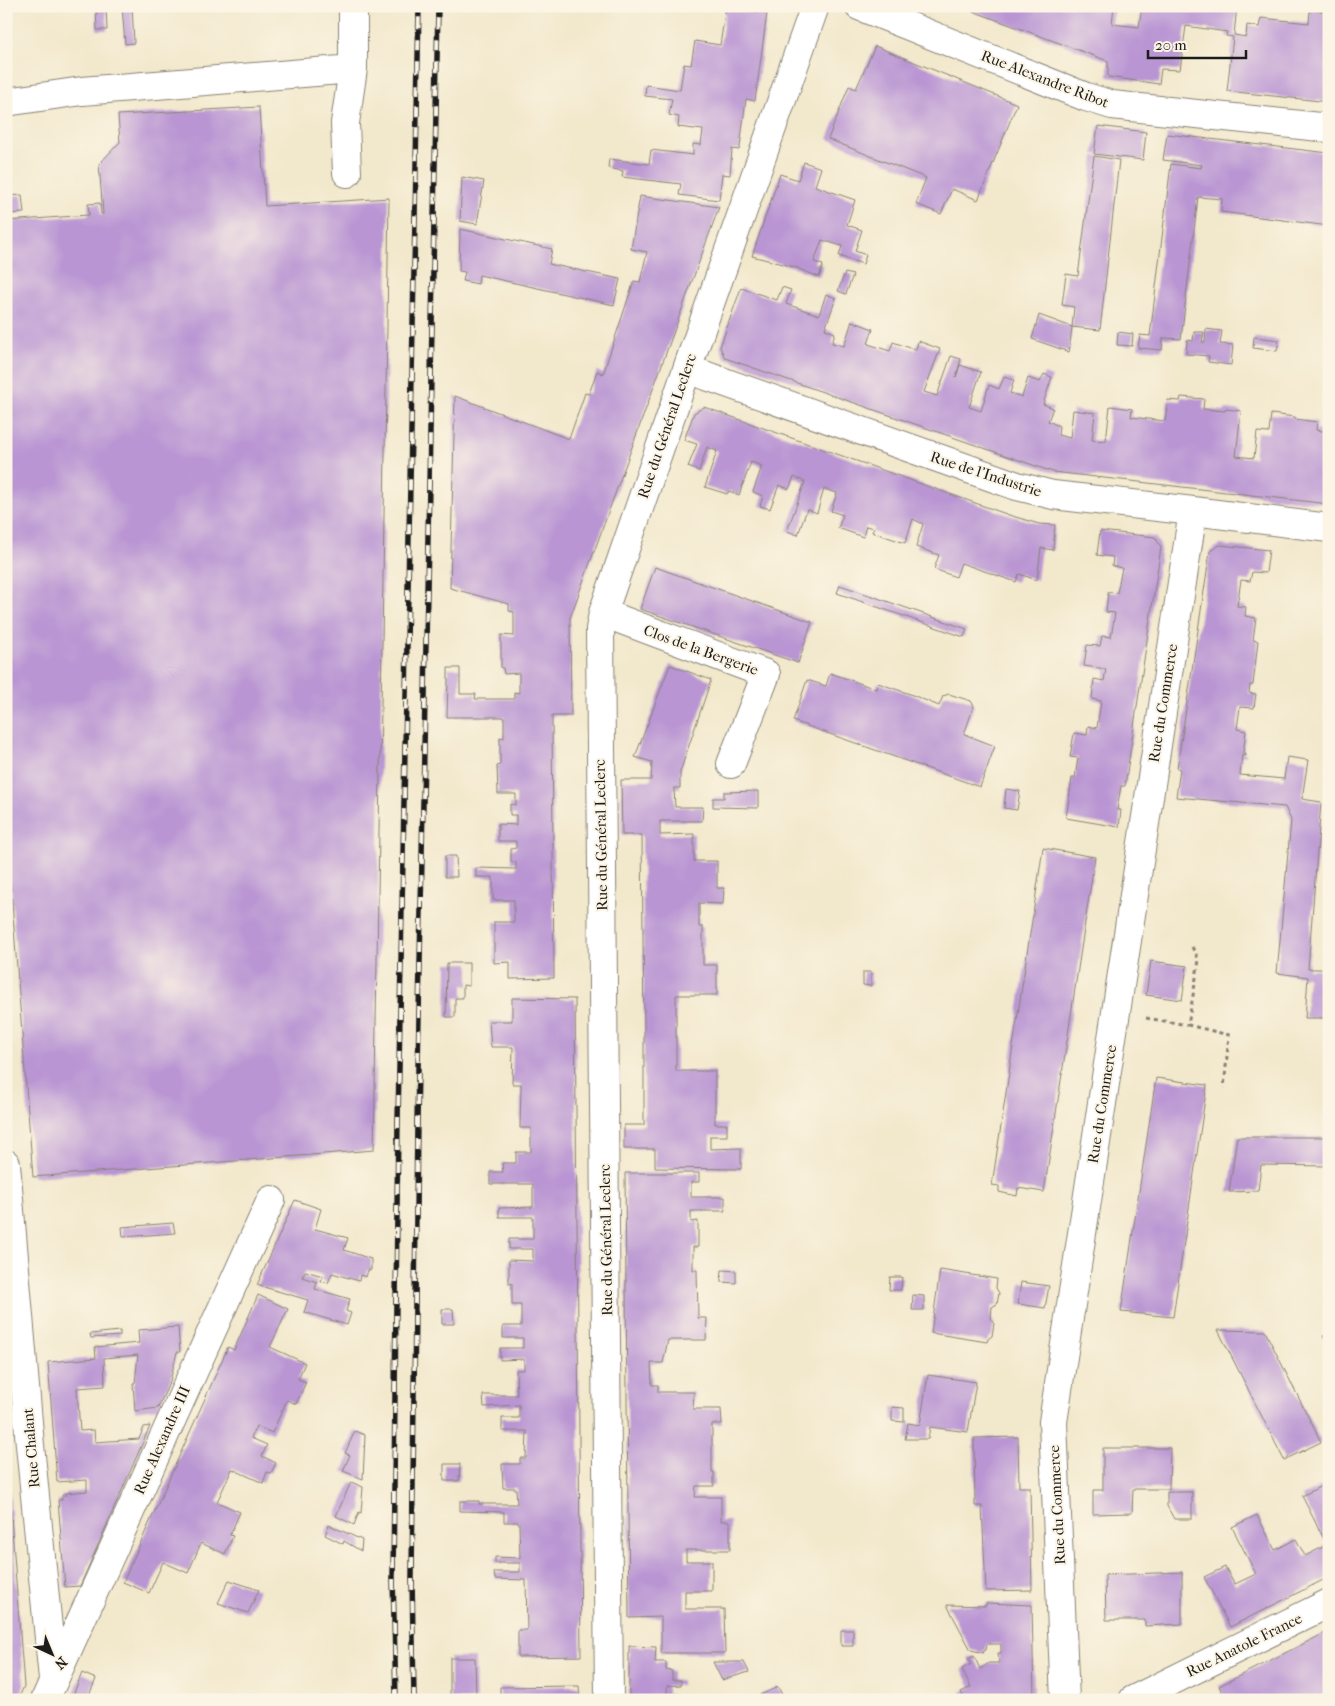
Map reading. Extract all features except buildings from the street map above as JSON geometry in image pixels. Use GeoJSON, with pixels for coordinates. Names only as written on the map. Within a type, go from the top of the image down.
{"type":"FeatureCollection","features":[{"type":"Feature","properties":{"kind":"street"},"geometry":{"type":"LineString","coordinates":[[347,173],[345,123],[353,69],[352,6]]}},
{"type":"Feature","properties":{"kind":"street","name":"Rue du Général Leclerc"},"geometry":{"type":"LineString","coordinates":[[609,1700],[600,629],[603,613],[686,369],[815,6]]}},
{"type":"Feature","properties":{"kind":"street","name":"Rue Alexandre Ribot"},"geometry":{"type":"LineString","coordinates":[[859,6],[1086,97],[1112,105],[1329,128]]}},
{"type":"Feature","properties":{"kind":"street"},"geometry":{"type":"LineString","coordinates":[[6,102],[82,91],[353,69]]}},
{"type":"Feature","properties":{"kind":"street","name":"Rue de l'Industrie"},"geometry":{"type":"LineString","coordinates":[[686,369],[1017,486],[1053,495],[1329,528]]}},
{"type":"Feature","properties":{"kind":"street","name":"Rue du Commerce"},"geometry":{"type":"LineString","coordinates":[[1065,1700],[1053,1422],[1193,511]]}},
{"type":"Feature","properties":{"kind":"street","name":"Clos de la Bergerie"},"geometry":{"type":"LineString","coordinates":[[603,613],[766,674],[731,764]]}},
{"type":"Feature","properties":{"kind":"street","name":"Rue Chalant"},"geometry":{"type":"LineString","coordinates":[[6,1164],[49,1690]]}},
{"type":"Feature","properties":{"kind":"street","name":"Rue Alexandre III"},"geometry":{"type":"LineString","coordinates":[[49,1690],[271,1200]]}},
{"type":"Feature","properties":{"kind":"street","name":"Rue Anatole France"},"geometry":{"type":"LineString","coordinates":[[1133,1700],[1329,1603]]}},
{"type":"Feature","properties":{"kind":"path"},"geometry":{"type":"LineString","coordinates":[[1188,1025],[1199,960],[1192,947]]}},
{"type":"Feature","properties":{"kind":"path"},"geometry":{"type":"LineString","coordinates":[[1116,1013],[1188,1025],[1229,1035],[1224,1088]]}},
{"type":"Feature","properties":{"kind":"railway"},"geometry":{"type":"LineString","coordinates":[[396,1700],[393,1578],[398,1121],[419,6]]}},
{"type":"Feature","properties":{"kind":"railway"},"geometry":{"type":"LineString","coordinates":[[414,1700],[412,1577],[417,1122],[438,6]]}}]}
